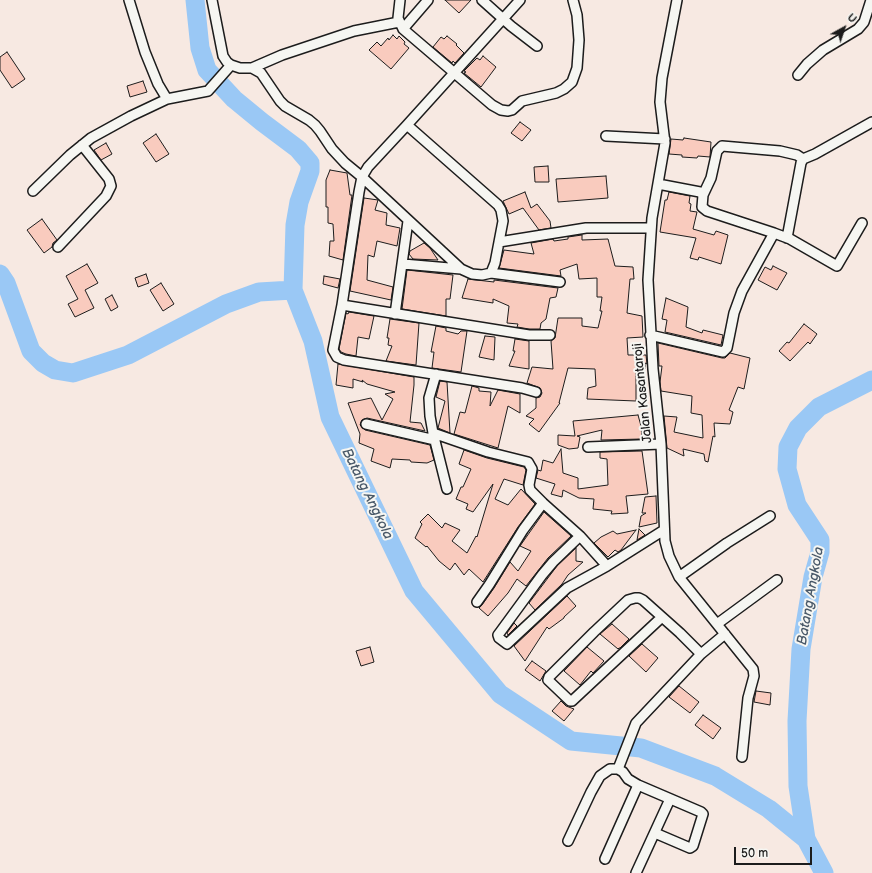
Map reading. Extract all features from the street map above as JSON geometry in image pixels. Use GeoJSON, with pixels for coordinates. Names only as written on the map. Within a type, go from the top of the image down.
{"type":"FeatureCollection","features":[{"type":"Feature","properties":{"kind":"street"},"geometry":{"type":"LineString","coordinates":[[129,0],[153,71],[158,84],[167,99]]}},
{"type":"Feature","properties":{"kind":"street"},"geometry":{"type":"LineString","coordinates":[[212,0],[223,56],[231,65],[240,68],[252,68],[354,31],[401,25],[428,0]]}},
{"type":"Feature","properties":{"kind":"street"},"geometry":{"type":"LineString","coordinates":[[400,0],[397,15],[401,25],[454,74],[492,105],[504,111],[512,110],[522,101],[556,93],[564,89],[574,78],[578,56],[577,15],[573,0]]}},
{"type":"Feature","properties":{"kind":"street"},"geometry":{"type":"LineString","coordinates":[[482,0],[537,46]]}},
{"type":"Feature","properties":{"kind":"street"},"geometry":{"type":"LineString","coordinates":[[520,0],[407,126],[368,167],[362,176],[358,192],[342,305],[333,350],[337,357],[344,360],[522,388],[536,392]]}},
{"type":"Feature","properties":{"kind":"street","name":"Jalan Kasantaroji"},"geometry":{"type":"LineString","coordinates":[[677,0],[662,78],[660,102],[665,139],[664,154],[651,228],[648,280],[650,335],[661,444],[665,542],[669,556],[679,577],[744,655],[754,671],[748,698],[742,757]]}},
{"type":"Feature","properties":{"kind":"street"},"geometry":{"type":"LineString","coordinates":[[798,74],[807,64],[824,50],[858,29],[864,22],[871,0]]}},
{"type":"Feature","properties":{"kind":"street"},"geometry":{"type":"LineString","coordinates":[[33,191],[82,145],[111,127],[167,99],[205,92],[210,89],[231,65]]}},
{"type":"Feature","properties":{"kind":"street"},"geometry":{"type":"LineString","coordinates":[[252,68],[256,69],[265,78],[280,101],[292,111],[309,120],[338,156],[362,176],[408,221],[461,269],[472,274],[482,275],[491,273],[560,282]]}},
{"type":"Feature","properties":{"kind":"street"},"geometry":{"type":"LineString","coordinates":[[787,238],[803,159],[815,154],[872,122]]}},
{"type":"Feature","properties":{"kind":"street"},"geometry":{"type":"LineString","coordinates":[[407,126],[498,205],[502,215],[499,242],[495,263],[491,273]]}},
{"type":"Feature","properties":{"kind":"street"},"geometry":{"type":"LineString","coordinates":[[606,136],[665,139]]}},
{"type":"Feature","properties":{"kind":"street"},"geometry":{"type":"LineString","coordinates":[[58,246],[106,196],[111,186],[109,179],[82,145]]}},
{"type":"Feature","properties":{"kind":"street"},"geometry":{"type":"LineString","coordinates":[[803,159],[797,155],[780,151],[722,146],[717,151],[711,178],[703,195],[702,205],[707,211],[787,238],[837,266],[862,223]]}},
{"type":"Feature","properties":{"kind":"street"},"geometry":{"type":"LineString","coordinates":[[658,184],[692,190],[700,192],[703,195]]}},
{"type":"Feature","properties":{"kind":"street"},"geometry":{"type":"LineString","coordinates":[[396,314],[408,221]]}},
{"type":"Feature","properties":{"kind":"street"},"geometry":{"type":"LineString","coordinates":[[499,242],[578,229],[651,228]]}},
{"type":"Feature","properties":{"kind":"street"},"geometry":{"type":"LineString","coordinates":[[650,335],[725,351],[727,348],[734,313],[741,296],[774,233]]}},
{"type":"Feature","properties":{"kind":"street"},"geometry":{"type":"LineString","coordinates":[[403,264],[461,269]]}},
{"type":"Feature","properties":{"kind":"street"},"geometry":{"type":"LineString","coordinates":[[342,305],[529,335],[550,335]]}},
{"type":"Feature","properties":{"kind":"street"},"geometry":{"type":"LineString","coordinates":[[436,374],[429,398],[430,412],[434,437],[447,489]]}},
{"type":"Feature","properties":{"kind":"street"},"geometry":{"type":"LineString","coordinates":[[366,424],[434,437],[528,462],[532,469],[529,487],[543,503],[580,536],[607,566]]}},
{"type":"Feature","properties":{"kind":"street"},"geometry":{"type":"LineString","coordinates":[[588,447],[661,444]]}},
{"type":"Feature","properties":{"kind":"street"},"geometry":{"type":"LineString","coordinates":[[477,602],[523,530],[543,503]]}},
{"type":"Feature","properties":{"kind":"street"},"geometry":{"type":"LineString","coordinates":[[679,577],[727,543],[770,516]]}},
{"type":"Feature","properties":{"kind":"street"},"geometry":{"type":"LineString","coordinates":[[580,536],[542,575],[498,635],[499,638],[507,644],[567,588],[607,566],[664,530]]}},
{"type":"Feature","properties":{"kind":"street"},"geometry":{"type":"LineString","coordinates":[[717,624],[777,580]]}},
{"type":"Feature","properties":{"kind":"street"},"geometry":{"type":"LineString","coordinates":[[662,617],[572,702],[548,680],[549,677],[628,600],[639,598],[662,617],[701,654]]}},
{"type":"Feature","properties":{"kind":"street"},"geometry":{"type":"LineString","coordinates":[[655,833],[692,848],[702,813],[638,785],[628,779],[620,765],[636,723],[701,654],[725,634]]}},
{"type":"Feature","properties":{"kind":"street"},"geometry":{"type":"LineString","coordinates":[[568,841],[600,776],[610,769],[620,765]]}},
{"type":"Feature","properties":{"kind":"street"},"geometry":{"type":"LineString","coordinates":[[605,859],[638,785]]}},
{"type":"Feature","properties":{"kind":"street"},"geometry":{"type":"LineString","coordinates":[[636,873],[670,799]]}},
{"type":"Feature","properties":{"kind":"building"},"geometry":{"type":"Polygon","coordinates":[[[445,0],[471,0],[459,13],[445,0]]]}},
{"type":"Feature","properties":{"kind":"building"},"geometry":{"type":"Polygon","coordinates":[[[393,35],[397,39],[399,36],[405,42],[404,44],[409,48],[391,69],[369,50],[377,42],[381,46],[393,35]]]}},
{"type":"Feature","properties":{"kind":"building"},"geometry":{"type":"Polygon","coordinates":[[[447,36],[457,44],[456,45],[464,53],[455,63],[453,61],[452,63],[433,47],[441,37],[444,39],[447,36]]]}},
{"type":"Feature","properties":{"kind":"building"},"geometry":{"type":"Polygon","coordinates":[[[7,52],[25,79],[12,88],[0,70],[0,57],[7,52]]]}},
{"type":"Feature","properties":{"kind":"building"},"geometry":{"type":"Polygon","coordinates":[[[483,56],[496,67],[481,87],[464,73],[466,72],[464,71],[477,58],[480,60],[483,56]]]}},
{"type":"Feature","properties":{"kind":"building"},"geometry":{"type":"Polygon","coordinates":[[[143,81],[147,92],[130,97],[127,86],[143,81]]]}},
{"type":"Feature","properties":{"kind":"building"},"geometry":{"type":"Polygon","coordinates":[[[520,122],[531,130],[522,141],[511,133],[520,122]]]}},
{"type":"Feature","properties":{"kind":"building"},"geometry":{"type":"Polygon","coordinates":[[[156,134],[169,154],[156,162],[143,143],[156,134]]]}},
{"type":"Feature","properties":{"kind":"building"},"geometry":{"type":"Polygon","coordinates":[[[684,138],[711,142],[710,157],[682,157],[682,155],[669,154],[671,139],[683,140],[684,138]]]}},
{"type":"Feature","properties":{"kind":"building"},"geometry":{"type":"Polygon","coordinates":[[[106,143],[112,154],[101,160],[94,150],[106,143]]]}},
{"type":"Feature","properties":{"kind":"building"},"geometry":{"type":"Polygon","coordinates":[[[548,166],[549,182],[535,182],[534,167],[548,166]]]}},
{"type":"Feature","properties":{"kind":"building"},"geometry":{"type":"Polygon","coordinates":[[[330,170],[347,173],[350,195],[352,195],[343,260],[329,256],[330,241],[334,241],[333,224],[328,223],[328,207],[326,207],[326,180],[330,170]]]}},
{"type":"Feature","properties":{"kind":"building"},"geometry":{"type":"Polygon","coordinates":[[[606,176],[608,198],[558,202],[556,179],[606,176]]]}},
{"type":"Feature","properties":{"kind":"building"},"geometry":{"type":"Polygon","coordinates":[[[525,192],[531,208],[537,204],[550,221],[551,228],[539,230],[523,208],[509,214],[503,201],[525,192]]]}},
{"type":"Feature","properties":{"kind":"building"},"geometry":{"type":"Polygon","coordinates":[[[669,192],[690,196],[690,211],[697,212],[693,229],[714,235],[716,231],[728,235],[721,264],[699,257],[698,260],[690,258],[696,238],[660,232],[665,200],[667,200],[669,192]]]}},
{"type":"Feature","properties":{"kind":"building"},"geometry":{"type":"Polygon","coordinates":[[[364,198],[378,200],[375,210],[387,213],[386,225],[400,228],[397,246],[377,241],[374,257],[368,255],[367,280],[393,287],[391,300],[350,291],[364,198]]]}},
{"type":"Feature","properties":{"kind":"building"},"geometry":{"type":"Polygon","coordinates":[[[42,219],[57,240],[53,243],[52,247],[44,253],[27,230],[42,219]]]}},
{"type":"Feature","properties":{"kind":"building"},"geometry":{"type":"Polygon","coordinates":[[[582,235],[582,240],[608,239],[615,266],[633,267],[634,279],[630,279],[627,313],[642,316],[643,337],[627,338],[628,355],[646,355],[647,364],[645,363],[645,369],[636,369],[636,401],[587,399],[588,388],[596,386],[595,369],[568,368],[560,403],[539,432],[529,424],[534,419],[526,416],[536,408],[536,398],[540,397],[542,393],[540,388],[527,383],[532,367],[553,369],[551,341],[555,338],[558,318],[582,318],[582,326],[598,328],[602,311],[600,311],[602,297],[597,297],[597,278],[579,279],[577,264],[560,270],[561,276],[499,268],[504,250],[534,254],[531,243],[553,239],[554,241],[568,239],[568,237],[582,235]]]}},
{"type":"Feature","properties":{"kind":"building"},"geometry":{"type":"Polygon","coordinates":[[[424,243],[430,248],[438,260],[413,259],[409,254],[410,251],[424,243]]]}},
{"type":"Feature","properties":{"kind":"building"},"geometry":{"type":"Polygon","coordinates":[[[87,264],[98,283],[85,290],[94,308],[75,317],[68,304],[78,299],[66,276],[87,264]]]}},
{"type":"Feature","properties":{"kind":"building"},"geometry":{"type":"Polygon","coordinates":[[[773,266],[787,273],[777,290],[758,280],[765,267],[771,270],[773,266]]]}},
{"type":"Feature","properties":{"kind":"building"},"geometry":{"type":"Polygon","coordinates":[[[407,270],[453,275],[450,299],[446,299],[446,316],[402,309],[407,270]]]}},
{"type":"Feature","properties":{"kind":"building"},"geometry":{"type":"Polygon","coordinates":[[[146,274],[149,283],[138,287],[135,278],[146,274]]]}},
{"type":"Feature","properties":{"kind":"building"},"geometry":{"type":"Polygon","coordinates":[[[324,276],[340,279],[338,288],[323,284],[324,276]]]}},
{"type":"Feature","properties":{"kind":"building"},"geometry":{"type":"Polygon","coordinates":[[[468,279],[494,282],[494,280],[558,288],[556,297],[550,298],[546,319],[541,323],[540,329],[529,329],[517,327],[518,324],[507,323],[509,306],[493,299],[493,303],[462,298],[468,279]]]}},
{"type":"Feature","properties":{"kind":"building"},"geometry":{"type":"Polygon","coordinates":[[[161,283],[174,304],[163,311],[150,290],[161,283]]]}},
{"type":"Feature","properties":{"kind":"building"},"geometry":{"type":"Polygon","coordinates":[[[112,295],[118,307],[111,311],[105,299],[112,295]]]}},
{"type":"Feature","properties":{"kind":"building"},"geometry":{"type":"Polygon","coordinates":[[[666,298],[688,307],[686,327],[702,333],[703,330],[723,335],[721,345],[665,332],[667,320],[662,319],[666,298]]]}},
{"type":"Feature","properties":{"kind":"building"},"geometry":{"type":"Polygon","coordinates":[[[349,312],[374,316],[369,339],[358,337],[356,356],[341,352],[339,349],[346,313],[348,314],[349,312]]]}},
{"type":"Feature","properties":{"kind":"building"},"geometry":{"type":"Polygon","coordinates":[[[390,319],[419,323],[416,365],[386,361],[392,346],[388,345],[389,338],[387,338],[390,319]]]}},
{"type":"Feature","properties":{"kind":"building"},"geometry":{"type":"Polygon","coordinates":[[[804,324],[817,334],[810,344],[808,342],[790,361],[779,351],[787,342],[789,343],[804,324]]]}},
{"type":"Feature","properties":{"kind":"building"},"geometry":{"type":"Polygon","coordinates":[[[436,326],[446,328],[446,331],[458,334],[461,331],[467,331],[461,372],[432,368],[434,352],[431,352],[436,326]]]}},
{"type":"Feature","properties":{"kind":"building"},"geometry":{"type":"Polygon","coordinates":[[[485,336],[495,337],[494,360],[479,357],[485,336]]]}},
{"type":"Feature","properties":{"kind":"building"},"geometry":{"type":"Polygon","coordinates":[[[515,339],[529,341],[529,369],[509,366],[515,351],[513,351],[515,339]]]}},
{"type":"Feature","properties":{"kind":"building"},"geometry":{"type":"Polygon","coordinates":[[[658,343],[722,358],[725,358],[730,353],[750,358],[744,389],[738,387],[729,410],[733,412],[730,424],[714,423],[715,437],[713,436],[708,462],[705,461],[704,454],[683,449],[684,456],[667,448],[664,416],[677,417],[674,432],[703,438],[702,415],[691,413],[692,396],[661,391],[660,382],[662,366],[659,366],[658,343]]]}},
{"type":"Feature","properties":{"kind":"building"},"geometry":{"type":"Polygon","coordinates":[[[338,364],[414,377],[410,422],[421,423],[425,431],[367,418],[362,420],[360,425],[365,430],[430,445],[434,460],[427,463],[392,459],[390,468],[371,461],[374,449],[359,443],[360,434],[348,403],[371,398],[382,420],[393,399],[385,394],[395,392],[367,384],[362,380],[363,382],[353,379],[353,388],[336,385],[338,364]]]}},
{"type":"Feature","properties":{"kind":"building"},"geometry":{"type":"Polygon","coordinates":[[[440,381],[447,382],[450,433],[438,428],[445,401],[436,397],[440,381]]]}},
{"type":"Feature","properties":{"kind":"building"},"geometry":{"type":"Polygon","coordinates":[[[472,386],[479,388],[479,391],[491,392],[490,406],[498,390],[520,394],[520,413],[508,406],[498,448],[454,434],[460,412],[465,413],[472,386]]]}},
{"type":"Feature","properties":{"kind":"building"},"geometry":{"type":"Polygon","coordinates":[[[638,415],[642,439],[601,440],[602,430],[577,436],[580,437],[578,448],[569,449],[558,445],[558,435],[575,436],[573,421],[638,415]]]}},
{"type":"Feature","properties":{"kind":"building"},"geometry":{"type":"Polygon","coordinates":[[[561,449],[563,473],[578,478],[578,489],[608,485],[607,459],[600,458],[600,452],[642,451],[648,494],[626,496],[628,513],[611,514],[612,511],[593,509],[594,499],[579,498],[563,490],[562,497],[551,494],[555,484],[536,478],[538,470],[541,471],[543,460],[553,463],[561,449]]]}},
{"type":"Feature","properties":{"kind":"building"},"geometry":{"type":"Polygon","coordinates":[[[464,450],[487,458],[524,467],[526,470],[523,485],[504,479],[495,499],[508,505],[521,489],[535,504],[518,527],[483,582],[469,569],[464,575],[455,563],[450,570],[439,561],[427,546],[426,547],[415,538],[422,524],[420,522],[428,514],[442,528],[445,523],[460,530],[452,541],[467,553],[476,536],[477,537],[493,484],[473,512],[466,509],[468,504],[456,499],[471,469],[459,464],[464,450]]]}},
{"type":"Feature","properties":{"kind":"building"},"geometry":{"type":"Polygon","coordinates":[[[656,496],[657,523],[639,527],[641,516],[646,513],[642,513],[645,497],[656,496]]]}},
{"type":"Feature","properties":{"kind":"building"},"geometry":{"type":"Polygon","coordinates":[[[544,512],[571,536],[548,558],[526,586],[517,579],[508,593],[488,616],[479,608],[494,588],[510,562],[518,571],[531,551],[520,546],[544,512]]]}},
{"type":"Feature","properties":{"kind":"building"},"geometry":{"type":"Polygon","coordinates":[[[639,529],[645,535],[637,540],[639,529]]]}},
{"type":"Feature","properties":{"kind":"building"},"geometry":{"type":"Polygon","coordinates":[[[636,530],[621,550],[618,552],[615,550],[608,557],[594,543],[601,537],[613,531],[617,534],[636,530]]]}},
{"type":"Feature","properties":{"kind":"building"},"geometry":{"type":"Polygon","coordinates":[[[576,548],[576,561],[583,562],[568,575],[562,584],[535,610],[529,603],[557,566],[576,548]]]}},
{"type":"Feature","properties":{"kind":"building"},"geometry":{"type":"Polygon","coordinates":[[[567,596],[576,606],[564,618],[549,629],[547,627],[525,661],[514,646],[567,596]]]}},
{"type":"Feature","properties":{"kind":"building"},"geometry":{"type":"Polygon","coordinates":[[[514,623],[517,626],[508,635],[507,633],[514,623]]]}},
{"type":"Feature","properties":{"kind":"building"},"geometry":{"type":"Polygon","coordinates":[[[612,624],[629,639],[618,649],[600,634],[612,624]]]}},
{"type":"Feature","properties":{"kind":"building"},"geometry":{"type":"Polygon","coordinates":[[[642,644],[658,658],[646,672],[629,656],[642,644]]]}},
{"type":"Feature","properties":{"kind":"building"},"geometry":{"type":"Polygon","coordinates":[[[370,647],[374,662],[361,666],[356,651],[370,647]]]}},
{"type":"Feature","properties":{"kind":"building"},"geometry":{"type":"Polygon","coordinates":[[[587,647],[604,661],[593,673],[591,671],[580,685],[564,671],[587,647]]]}},
{"type":"Feature","properties":{"kind":"building"},"geometry":{"type":"Polygon","coordinates":[[[532,661],[546,671],[540,681],[525,670],[532,661]]]}},
{"type":"Feature","properties":{"kind":"building"},"geometry":{"type":"Polygon","coordinates":[[[679,686],[699,702],[690,713],[669,697],[679,686]]]}},
{"type":"Feature","properties":{"kind":"building"},"geometry":{"type":"Polygon","coordinates":[[[756,691],[771,693],[770,705],[754,702],[756,691]]]}},
{"type":"Feature","properties":{"kind":"building"},"geometry":{"type":"Polygon","coordinates":[[[561,701],[566,706],[574,709],[564,721],[552,711],[561,701]]]}},
{"type":"Feature","properties":{"kind":"building"},"geometry":{"type":"Polygon","coordinates":[[[703,715],[721,728],[713,739],[695,725],[703,715]]]}},
{"type":"Feature","properties":{"kind":"waterway","name":"Batang Angkola"},"geometry":{"type":"LineString","coordinates":[[195,0],[200,48],[207,70],[234,99],[298,149],[310,163],[310,171],[299,202],[295,225],[293,290],[313,341],[330,417],[414,591],[500,694],[571,741],[641,748],[715,776],[769,809],[806,839]]}},
{"type":"Feature","properties":{"kind":"waterway","name":"Batang Angkola"},"geometry":{"type":"LineString","coordinates":[[0,274],[6,283],[31,351],[43,363],[55,370],[73,373],[128,355],[226,304],[259,292],[293,290]]}},
{"type":"Feature","properties":{"kind":"waterway","name":"Batang Angkola"},"geometry":{"type":"LineString","coordinates":[[824,873],[806,839],[798,786],[797,721],[801,649],[813,577],[820,552],[820,540],[797,505],[787,469],[788,447],[798,428],[819,407],[872,380]]}}]}
